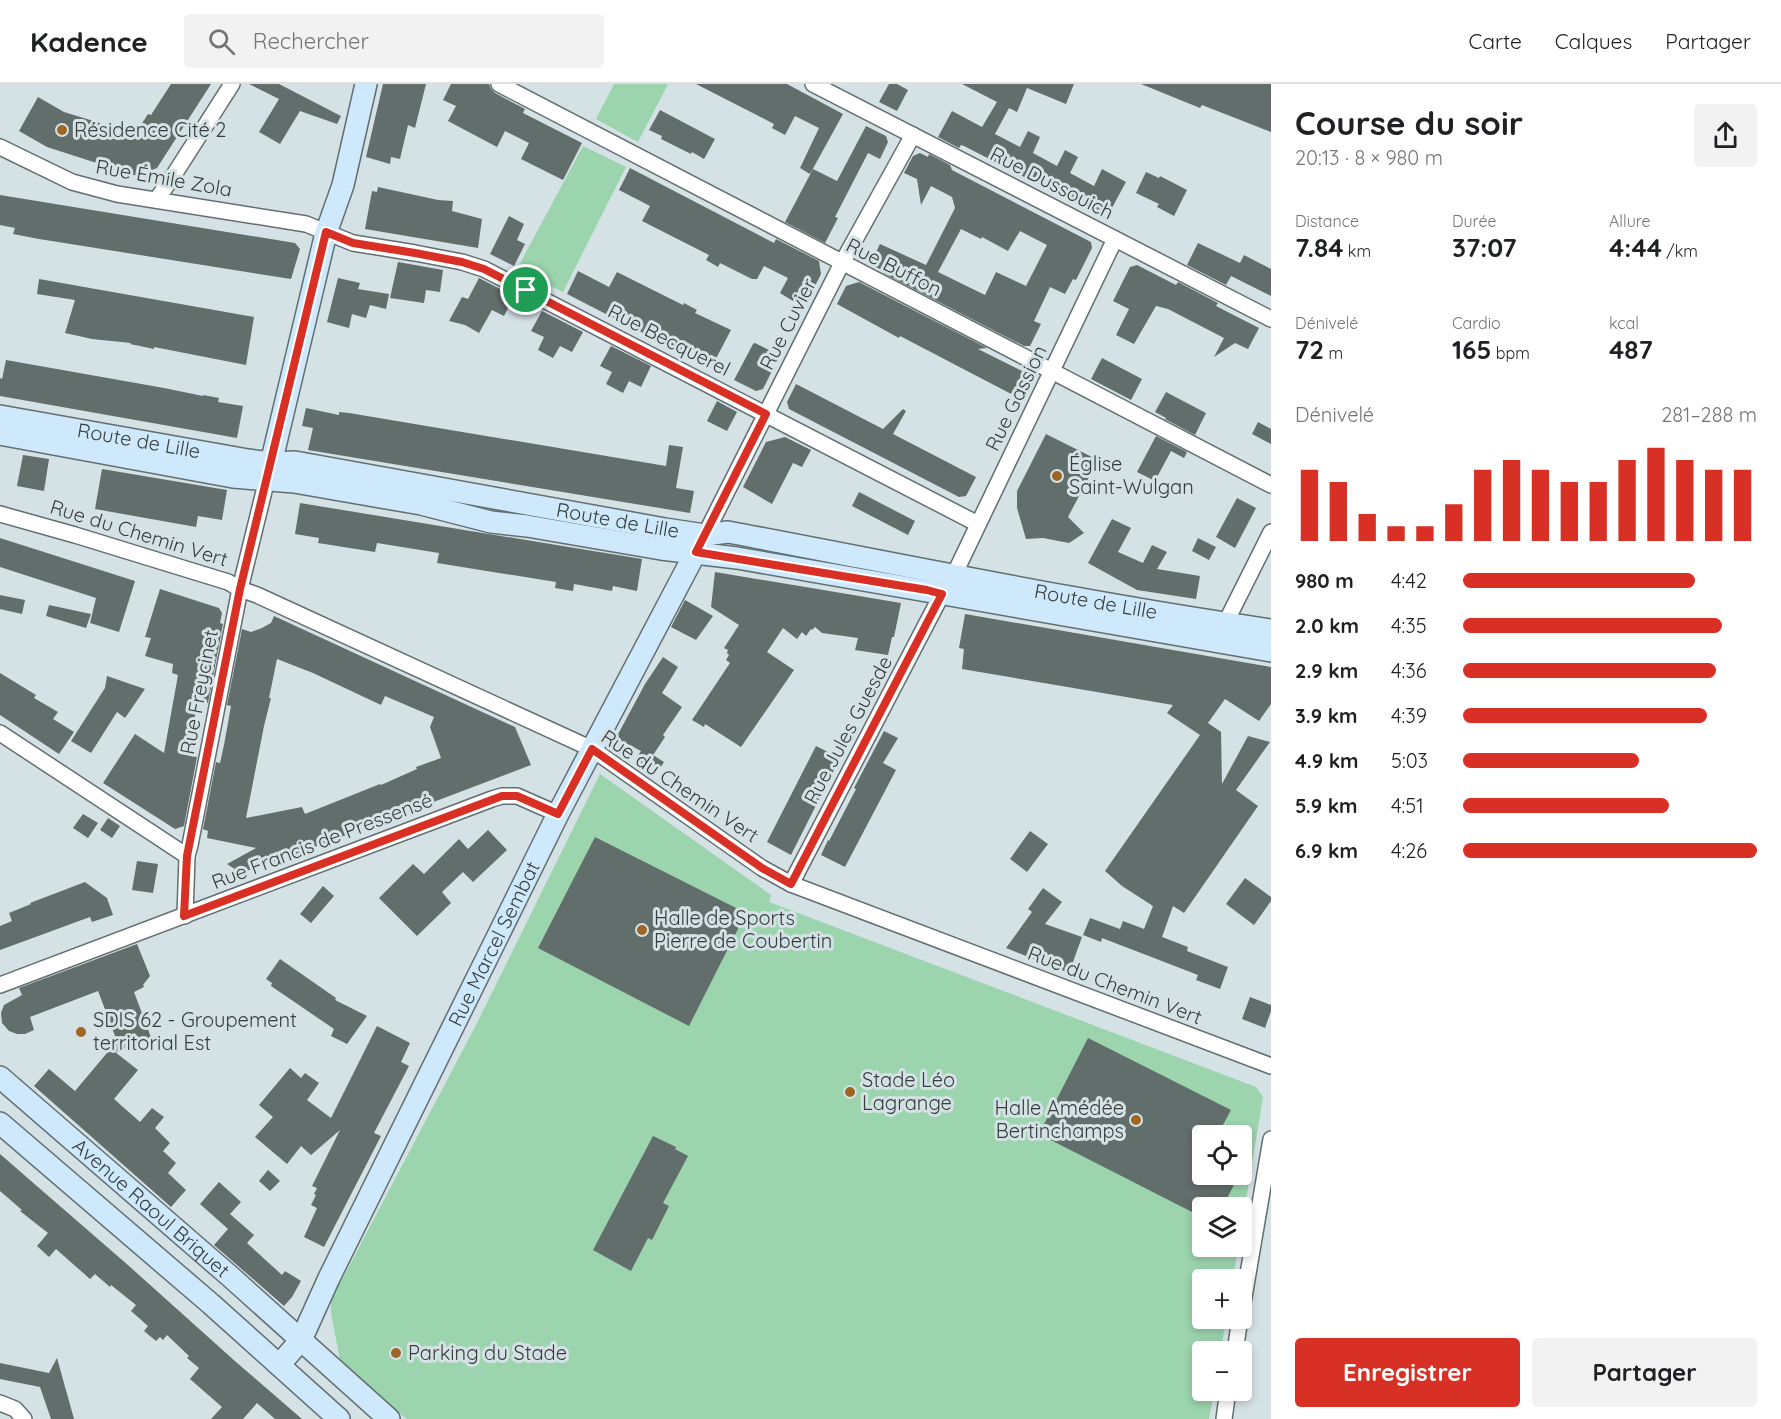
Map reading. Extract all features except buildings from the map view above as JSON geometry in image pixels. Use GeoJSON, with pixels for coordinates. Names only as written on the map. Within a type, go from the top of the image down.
{"type":"FeatureCollection","features":[{"type":"Feature","properties":{"kind":"main road"},"geometry":{"type":"LineString","coordinates":[[269,471],[326,232],[343,185],[366,84]]}},
{"type":"Feature","properties":{"kind":"main road","name":"Route de Lille"},"geometry":{"type":"LineString","coordinates":[[0,416],[131,440],[269,471],[294,482],[421,504],[491,522],[527,526],[656,549],[700,544],[728,532],[954,576],[1225,624],[1271,630]]}},
{"type":"Feature","properties":{"kind":"main road","name":"Route de Lille"},"geometry":{"type":"LineString","coordinates":[[0,434],[232,477],[269,471]]}},
{"type":"Feature","properties":{"kind":"main road","name":"Route de Lille"},"geometry":{"type":"LineString","coordinates":[[700,544],[942,594],[1271,651]]}},
{"type":"Feature","properties":{"kind":"main road","name":"Rue Marcel Sembat"},"geometry":{"type":"LineString","coordinates":[[301,1341],[329,1278],[558,814],[700,544]]}},
{"type":"Feature","properties":{"kind":"main road","name":"Avenue Raoul Briquet"},"geometry":{"type":"LineString","coordinates":[[0,1077],[223,1270],[389,1419]]}},
{"type":"Feature","properties":{"kind":"main road","name":"Avenue Raoul Briquet"},"geometry":{"type":"LineString","coordinates":[[0,1123],[339,1419]]}},
{"type":"Feature","properties":{"kind":"main road"},"geometry":{"type":"LineString","coordinates":[[279,1365],[301,1341]]}},
{"type":"Feature","properties":{"kind":"street"},"geometry":{"type":"LineString","coordinates":[[156,200],[232,84]]}},
{"type":"Feature","properties":{"kind":"street","name":"Rue Buffon"},"geometry":{"type":"LineString","coordinates":[[499,84],[1271,485]]}},
{"type":"Feature","properties":{"kind":"street","name":"Rue Dussouich"},"geometry":{"type":"LineString","coordinates":[[813,84],[1271,319]]}},
{"type":"Feature","properties":{"kind":"street","name":"Rue Cuvier"},"geometry":{"type":"LineString","coordinates":[[700,544],[842,263],[913,135]]}},
{"type":"Feature","properties":{"kind":"street","name":"Rue Émile Zola"},"geometry":{"type":"LineString","coordinates":[[0,147],[72,182],[117,194],[306,224],[326,232]]}},
{"type":"Feature","properties":{"kind":"street","name":"Rue Becquerel"},"geometry":{"type":"LineString","coordinates":[[326,232],[353,243],[462,262],[484,269],[978,524]]}},
{"type":"Feature","properties":{"kind":"street","name":"Rue Gassion"},"geometry":{"type":"LineString","coordinates":[[954,576],[1115,239]]}},
{"type":"Feature","properties":{"kind":"street","name":"Rue Freycinet"},"geometry":{"type":"LineString","coordinates":[[184,916],[187,856],[240,589],[269,471]]}},
{"type":"Feature","properties":{"kind":"street","name":"Rue du Chemin Vert"},"geometry":{"type":"LineString","coordinates":[[0,514],[228,582],[592,749],[762,868],[791,884],[1271,1066]]}},
{"type":"Feature","properties":{"kind":"street"},"geometry":{"type":"LineString","coordinates":[[1225,624],[1271,532]]}},
{"type":"Feature","properties":{"kind":"street","name":"Rue Jules Guesde"},"geometry":{"type":"LineString","coordinates":[[791,884],[942,594]]}},
{"type":"Feature","properties":{"kind":"street"},"geometry":{"type":"LineString","coordinates":[[0,733],[187,856]]}},
{"type":"Feature","properties":{"kind":"street","name":"Rue Francis de Pressensé"},"geometry":{"type":"LineString","coordinates":[[0,985],[502,796],[517,796],[558,814]]}},
{"type":"Feature","properties":{"kind":"street"},"geometry":{"type":"LineString","coordinates":[[1249,1269],[1271,1139]]}},
{"type":"Feature","properties":{"kind":"street"},"geometry":{"type":"LineString","coordinates":[[1224,1419],[1226,1401]]}},
{"type":"Feature","properties":{"kind":"street"},"geometry":{"type":"LineString","coordinates":[[0,1403],[15,1409],[24,1419]]}},
{"type":"Feature","properties":{"kind":"green space"},"geometry":{"type":"Polygon","coordinates":[[[614,84],[668,84],[638,142],[596,119],[614,84]]]}},
{"type":"Feature","properties":{"kind":"green space"},"geometry":{"type":"Polygon","coordinates":[[[583,146],[626,167],[563,292],[517,269],[583,146]]]}},
{"type":"Feature","properties":{"kind":"green space","name":"Stade Léo Lagrange"},"geometry":{"type":"Polygon","coordinates":[[[600,774],[771,895],[769,902],[1256,1087],[1263,1097],[1252,1164],[1252,1125],[1192,1125],[1192,1185],[1248,1185],[1246,1197],[1192,1197],[1192,1257],[1236,1257],[1235,1269],[1192,1269],[1192,1329],[1224,1329],[1223,1341],[1192,1341],[1192,1401],[1212,1401],[1209,1419],[407,1419],[340,1360],[331,1313],[331,1296],[346,1272],[476,1025],[600,774]]]}},
{"type":"Feature","properties":{"kind":"place","name":"Résidence Cité 2"},"geometry":{"type":"Point","coordinates":[62,130]}},
{"type":"Feature","properties":{"kind":"place","name":"Église Saint-Wulgan"},"geometry":{"type":"Point","coordinates":[1057,476]}},
{"type":"Feature","properties":{"kind":"place","name":"Halle de Sports Pierre de Coubertin"},"geometry":{"type":"Point","coordinates":[642,930]}},
{"type":"Feature","properties":{"kind":"place","name":"SDIS 62 - Groupement territorial Est"},"geometry":{"type":"Point","coordinates":[81,1032]}},
{"type":"Feature","properties":{"kind":"place","name":"Stade Léo Lagrange"},"geometry":{"type":"Point","coordinates":[850,1092]}},
{"type":"Feature","properties":{"kind":"place","name":"Halle Amédée Bertinchamps"},"geometry":{"type":"Point","coordinates":[1136,1120]}},
{"type":"Feature","properties":{"kind":"place","name":"Parking du Stade"},"geometry":{"type":"Point","coordinates":[396,1353]}},
{"type":"Feature","properties":{"kind":"route"},"geometry":{"type":"LineString","coordinates":[[326,232],[353,243],[462,262],[484,269],[526,290],[766,414],[696,552],[942,594],[791,884],[762,868],[592,749],[558,814],[517,796],[502,796],[184,916],[187,856],[240,589],[326,232]]}}]}
